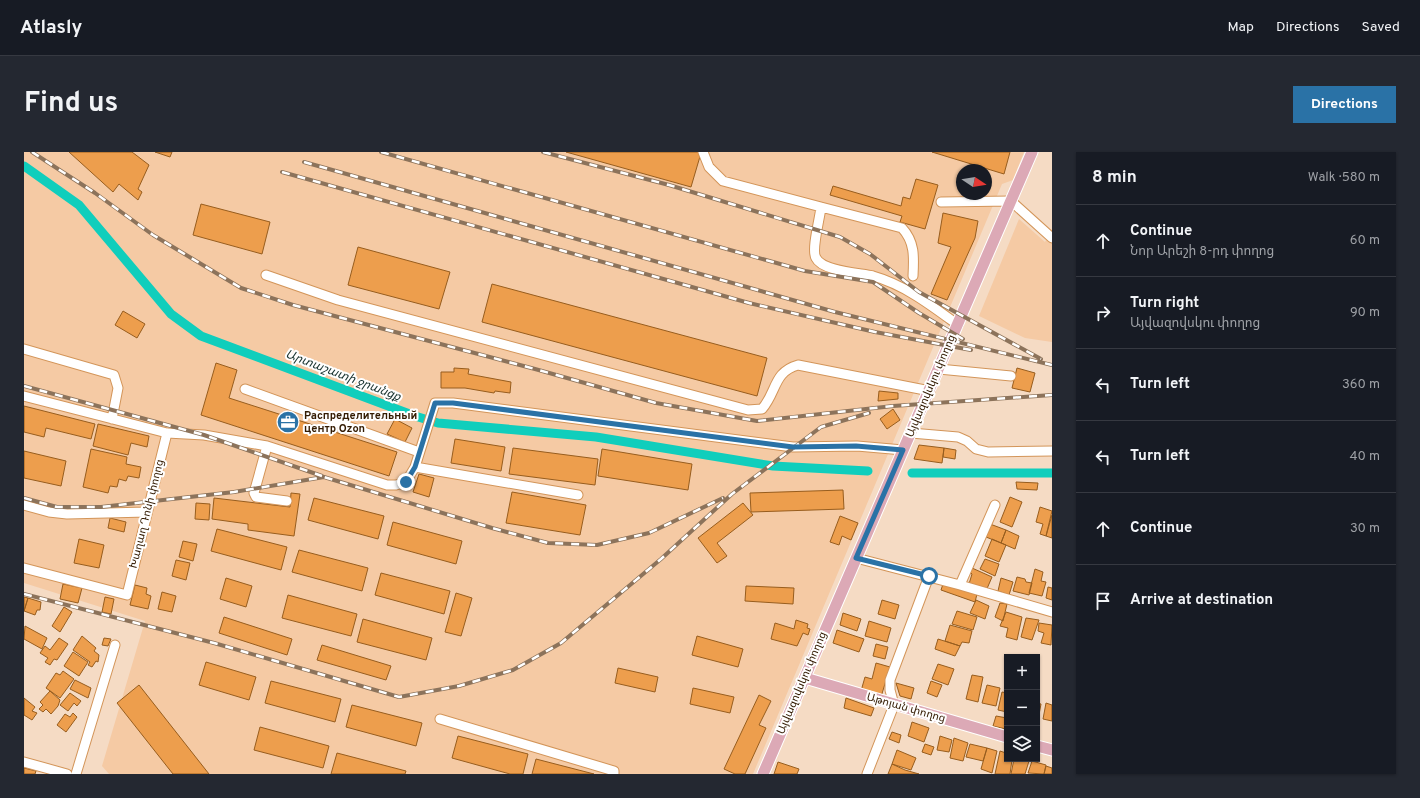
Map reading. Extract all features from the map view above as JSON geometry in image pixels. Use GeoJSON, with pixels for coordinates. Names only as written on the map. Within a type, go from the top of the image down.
{"type":"FeatureCollection","features":[{"type":"Feature","properties":{"kind":"main road","name":"Այվազովսկու փողոց"},"geometry":{"type":"LineString","coordinates":[[763,774],[930,391],[1032,152]]}},
{"type":"Feature","properties":{"kind":"main road","name":"Աթոյան փողոց"},"geometry":{"type":"LineString","coordinates":[[805,678],[1004,736]]}},
{"type":"Feature","properties":{"kind":"main road"},"geometry":{"type":"LineString","coordinates":[[1040,747],[1052,750]]}},
{"type":"Feature","properties":{"kind":"street"},"geometry":{"type":"LineString","coordinates":[[703,152],[709,167],[723,182],[902,228],[909,235],[913,245],[913,276]]}},
{"type":"Feature","properties":{"kind":"street"},"geometry":{"type":"LineString","coordinates":[[941,202],[1011,201],[1052,238]]}},
{"type":"Feature","properties":{"kind":"street"},"geometry":{"type":"LineString","coordinates":[[821,207],[813,252],[816,259],[826,266],[874,277],[892,283],[928,303],[958,325]]}},
{"type":"Feature","properties":{"kind":"street"},"geometry":{"type":"LineString","coordinates":[[1040,226],[1052,229]]}},
{"type":"Feature","properties":{"kind":"street"},"geometry":{"type":"LineString","coordinates":[[266,275],[338,300],[748,410],[762,409],[767,403],[778,379],[787,368],[798,365],[930,391]]}},
{"type":"Feature","properties":{"kind":"street"},"geometry":{"type":"LineString","coordinates":[[24,349],[114,375],[118,388],[112,419]]}},
{"type":"Feature","properties":{"kind":"street"},"geometry":{"type":"LineString","coordinates":[[939,369],[1011,376]]}},
{"type":"Feature","properties":{"kind":"street"},"geometry":{"type":"LineString","coordinates":[[245,389],[419,452]]}},
{"type":"Feature","properties":{"kind":"street"},"geometry":{"type":"LineString","coordinates":[[24,396],[167,433],[204,435],[267,446],[387,485],[396,486],[406,482],[415,467],[435,403],[453,403],[793,447],[856,446],[903,450]]}},
{"type":"Feature","properties":{"kind":"street","name":"Խաղաղ Դոնի փողոց"},"geometry":{"type":"LineString","coordinates":[[24,568],[127,595],[167,433]]}},
{"type":"Feature","properties":{"kind":"street"},"geometry":{"type":"LineString","coordinates":[[911,433],[958,437],[967,441],[976,449],[988,452],[1052,451]]}},
{"type":"Feature","properties":{"kind":"street"},"geometry":{"type":"LineString","coordinates":[[267,446],[254,493],[256,497],[261,499],[287,501]]}},
{"type":"Feature","properties":{"kind":"street"},"geometry":{"type":"LineString","coordinates":[[415,467],[578,495]]}},
{"type":"Feature","properties":{"kind":"street"},"geometry":{"type":"LineString","coordinates":[[24,505],[49,512],[67,514],[147,512]]}},
{"type":"Feature","properties":{"kind":"street"},"geometry":{"type":"LineString","coordinates":[[960,585],[995,505]]}},
{"type":"Feature","properties":{"kind":"street"},"geometry":{"type":"LineString","coordinates":[[856,558],[929,576],[1052,612]]}},
{"type":"Feature","properties":{"kind":"street"},"geometry":{"type":"LineString","coordinates":[[867,774],[894,705],[890,690],[890,680],[929,576]]}},
{"type":"Feature","properties":{"kind":"street"},"geometry":{"type":"LineString","coordinates":[[76,774],[115,645]]}},
{"type":"Feature","properties":{"kind":"street"},"geometry":{"type":"LineString","coordinates":[[440,719],[614,771],[614,774]]}},
{"type":"Feature","properties":{"kind":"street"},"geometry":{"type":"LineString","coordinates":[[24,762],[67,774]]}},
{"type":"Feature","properties":{"kind":"shaded area"},"geometry":{"type":"Polygon","coordinates":[[[24,152],[1024,152],[1013,180],[1002,184],[753,774],[109,774],[102,766],[145,621],[24,583],[24,152]]]}},
{"type":"Feature","properties":{"kind":"shaded area"},"geometry":{"type":"Polygon","coordinates":[[[1019,219],[1045,242],[1052,229],[1052,342],[1025,338],[979,316],[1019,219]]]}},
{"type":"Feature","properties":{"kind":"building"},"geometry":{"type":"Polygon","coordinates":[[[69,152],[132,152],[149,165],[138,189],[142,192],[138,200],[119,184],[113,192],[69,152]]]}},
{"type":"Feature","properties":{"kind":"building"},"geometry":{"type":"Polygon","coordinates":[[[155,152],[172,152],[170,157],[155,152]]]}},
{"type":"Feature","properties":{"kind":"building"},"geometry":{"type":"Polygon","coordinates":[[[566,152],[699,152],[701,153],[691,187],[566,152]]]}},
{"type":"Feature","properties":{"kind":"building"},"geometry":{"type":"Polygon","coordinates":[[[932,152],[1010,152],[1004,174],[992,170],[992,164],[971,164],[932,152]]]}},
{"type":"Feature","properties":{"kind":"building"},"geometry":{"type":"Polygon","coordinates":[[[916,179],[938,185],[925,229],[900,222],[902,216],[830,195],[833,186],[901,206],[903,197],[910,199],[916,179]]]}},
{"type":"Feature","properties":{"kind":"building"},"geometry":{"type":"Polygon","coordinates":[[[201,204],[270,222],[262,254],[193,235],[201,204]]]}},
{"type":"Feature","properties":{"kind":"building"},"geometry":{"type":"Polygon","coordinates":[[[943,213],[978,221],[975,238],[947,300],[931,294],[951,247],[938,243],[943,213]]]}},
{"type":"Feature","properties":{"kind":"building"},"geometry":{"type":"Polygon","coordinates":[[[358,247],[450,272],[439,309],[348,285],[358,247]]]}},
{"type":"Feature","properties":{"kind":"building"},"geometry":{"type":"Polygon","coordinates":[[[492,284],[767,358],[757,396],[482,322],[492,284]]]}},
{"type":"Feature","properties":{"kind":"building"},"geometry":{"type":"Polygon","coordinates":[[[123,311],[145,324],[137,338],[115,325],[123,311]]]}},
{"type":"Feature","properties":{"kind":"building"},"geometry":{"type":"Polygon","coordinates":[[[216,363],[237,370],[229,398],[397,452],[389,476],[201,415],[216,363]]]}},
{"type":"Feature","properties":{"kind":"building"},"geometry":{"type":"Polygon","coordinates":[[[454,368],[469,369],[468,374],[511,382],[510,393],[495,391],[494,393],[465,388],[441,388],[441,372],[454,372],[454,368]]]}},
{"type":"Feature","properties":{"kind":"building"},"geometry":{"type":"Polygon","coordinates":[[[1017,368],[1035,373],[1030,392],[1012,388],[1017,368]]]}},
{"type":"Feature","properties":{"kind":"building"},"geometry":{"type":"Polygon","coordinates":[[[879,391],[898,393],[898,399],[878,401],[879,391]]]}},
{"type":"Feature","properties":{"kind":"building"},"geometry":{"type":"Polygon","coordinates":[[[24,406],[95,424],[91,439],[46,428],[44,437],[24,432],[24,406]]]}},
{"type":"Feature","properties":{"kind":"building"},"geometry":{"type":"Polygon","coordinates":[[[893,409],[900,420],[887,429],[880,419],[893,409]]]}},
{"type":"Feature","properties":{"kind":"building"},"geometry":{"type":"Polygon","coordinates":[[[395,419],[412,428],[405,442],[387,434],[395,419]]]}},
{"type":"Feature","properties":{"kind":"building"},"geometry":{"type":"Polygon","coordinates":[[[98,424],[149,436],[147,447],[131,443],[128,455],[93,446],[98,424]]]}},
{"type":"Feature","properties":{"kind":"building"},"geometry":{"type":"Polygon","coordinates":[[[455,439],[505,447],[501,471],[451,463],[455,439]]]}},
{"type":"Feature","properties":{"kind":"building"},"geometry":{"type":"Polygon","coordinates":[[[919,445],[944,448],[942,463],[914,459],[919,445]]]}},
{"type":"Feature","properties":{"kind":"building"},"geometry":{"type":"Polygon","coordinates":[[[513,448],[598,459],[595,485],[509,474],[513,448]]]}},
{"type":"Feature","properties":{"kind":"building"},"geometry":{"type":"Polygon","coordinates":[[[944,448],[956,450],[955,459],[943,457],[944,448]]]}},
{"type":"Feature","properties":{"kind":"building"},"geometry":{"type":"Polygon","coordinates":[[[91,449],[127,457],[126,464],[141,467],[139,478],[128,476],[126,481],[119,479],[117,487],[110,486],[108,493],[83,487],[91,449]]]}},
{"type":"Feature","properties":{"kind":"building"},"geometry":{"type":"Polygon","coordinates":[[[602,449],[692,464],[688,490],[598,476],[602,449]]]}},
{"type":"Feature","properties":{"kind":"building"},"geometry":{"type":"Polygon","coordinates":[[[24,451],[66,461],[61,486],[24,478],[24,451]]]}},
{"type":"Feature","properties":{"kind":"building"},"geometry":{"type":"Polygon","coordinates":[[[419,474],[434,478],[429,497],[413,492],[419,474]]]}},
{"type":"Feature","properties":{"kind":"building"},"geometry":{"type":"Polygon","coordinates":[[[1016,482],[1038,483],[1037,490],[1017,489],[1016,482]]]}},
{"type":"Feature","properties":{"kind":"building"},"geometry":{"type":"Polygon","coordinates":[[[843,490],[844,509],[751,512],[750,493],[843,490]]]}},
{"type":"Feature","properties":{"kind":"building"},"geometry":{"type":"Polygon","coordinates":[[[512,492],[586,505],[580,535],[506,523],[512,492]]]}},
{"type":"Feature","properties":{"kind":"building"},"geometry":{"type":"Polygon","coordinates":[[[291,493],[300,494],[294,536],[248,530],[248,524],[212,519],[214,498],[290,507],[291,493]]]}},
{"type":"Feature","properties":{"kind":"building"},"geometry":{"type":"Polygon","coordinates":[[[1010,497],[1022,502],[1012,527],[1000,522],[1010,497]]]}},
{"type":"Feature","properties":{"kind":"building"},"geometry":{"type":"Polygon","coordinates":[[[314,498],[384,516],[378,539],[308,520],[314,498]]]}},
{"type":"Feature","properties":{"kind":"building"},"geometry":{"type":"Polygon","coordinates":[[[196,503],[210,504],[209,520],[195,519],[196,503]]]}},
{"type":"Feature","properties":{"kind":"building"},"geometry":{"type":"Polygon","coordinates":[[[743,503],[753,515],[717,543],[727,556],[717,563],[698,538],[743,503]]]}},
{"type":"Feature","properties":{"kind":"building"},"geometry":{"type":"Polygon","coordinates":[[[1040,507],[1052,511],[1046,536],[1040,534],[1043,524],[1036,522],[1040,507]]]}},
{"type":"Feature","properties":{"kind":"building"},"geometry":{"type":"Polygon","coordinates":[[[1052,515],[1052,538],[1046,536],[1052,515]]]}},
{"type":"Feature","properties":{"kind":"building"},"geometry":{"type":"Polygon","coordinates":[[[840,516],[858,523],[851,540],[842,536],[839,545],[830,542],[840,516]]]}},
{"type":"Feature","properties":{"kind":"building"},"geometry":{"type":"Polygon","coordinates":[[[110,518],[126,522],[124,532],[108,528],[110,518]]]}},
{"type":"Feature","properties":{"kind":"building"},"geometry":{"type":"Polygon","coordinates":[[[393,522],[462,541],[456,564],[387,545],[393,522]]]}},
{"type":"Feature","properties":{"kind":"building"},"geometry":{"type":"Polygon","coordinates":[[[990,524],[1006,530],[1001,543],[986,537],[990,524]]]}},
{"type":"Feature","properties":{"kind":"building"},"geometry":{"type":"Polygon","coordinates":[[[217,529],[287,547],[281,570],[211,551],[217,529]]]}},
{"type":"Feature","properties":{"kind":"building"},"geometry":{"type":"Polygon","coordinates":[[[1006,530],[1019,536],[1015,549],[1001,543],[1006,530]]]}},
{"type":"Feature","properties":{"kind":"building"},"geometry":{"type":"Polygon","coordinates":[[[79,539],[104,545],[99,568],[74,563],[79,539]]]}},
{"type":"Feature","properties":{"kind":"building"},"geometry":{"type":"Polygon","coordinates":[[[992,539],[1006,545],[999,562],[985,556],[992,539]]]}},
{"type":"Feature","properties":{"kind":"building"},"geometry":{"type":"Polygon","coordinates":[[[183,541],[197,544],[193,561],[179,557],[183,541]]]}},
{"type":"Feature","properties":{"kind":"building"},"geometry":{"type":"Polygon","coordinates":[[[299,550],[368,568],[362,591],[292,572],[299,550]]]}},
{"type":"Feature","properties":{"kind":"building"},"geometry":{"type":"Polygon","coordinates":[[[985,559],[999,564],[995,576],[980,569],[985,559]]]}},
{"type":"Feature","properties":{"kind":"building"},"geometry":{"type":"Polygon","coordinates":[[[176,560],[190,563],[186,580],[172,576],[176,560]]]}},
{"type":"Feature","properties":{"kind":"building"},"geometry":{"type":"Polygon","coordinates":[[[972,568],[992,577],[986,591],[969,584],[972,574],[970,572],[972,568]]]}},
{"type":"Feature","properties":{"kind":"building"},"geometry":{"type":"Polygon","coordinates":[[[1035,569],[1043,572],[1041,581],[1046,582],[1042,596],[1029,593],[1035,569]]]}},
{"type":"Feature","properties":{"kind":"building"},"geometry":{"type":"Polygon","coordinates":[[[381,573],[450,591],[444,614],[375,595],[381,573]]]}},
{"type":"Feature","properties":{"kind":"building"},"geometry":{"type":"Polygon","coordinates":[[[1017,577],[1025,579],[1026,582],[1032,583],[1029,595],[1013,591],[1017,577]]]}},
{"type":"Feature","properties":{"kind":"building"},"geometry":{"type":"Polygon","coordinates":[[[226,578],[252,586],[246,607],[220,599],[226,578]]]}},
{"type":"Feature","properties":{"kind":"building"},"geometry":{"type":"Polygon","coordinates":[[[1001,578],[1013,582],[1009,595],[998,591],[1001,578]]]}},
{"type":"Feature","properties":{"kind":"building"},"geometry":{"type":"Polygon","coordinates":[[[63,584],[82,588],[78,603],[60,599],[63,584]]]}},
{"type":"Feature","properties":{"kind":"building"},"geometry":{"type":"Polygon","coordinates":[[[943,584],[977,594],[975,602],[941,590],[943,584]]]}},
{"type":"Feature","properties":{"kind":"building"},"geometry":{"type":"Polygon","coordinates":[[[135,585],[147,588],[146,594],[151,596],[148,609],[130,605],[135,585]]]}},
{"type":"Feature","properties":{"kind":"building"},"geometry":{"type":"Polygon","coordinates":[[[746,586],[794,588],[793,604],[745,601],[746,586]]]}},
{"type":"Feature","properties":{"kind":"building"},"geometry":{"type":"Polygon","coordinates":[[[1048,587],[1052,588],[1052,600],[1046,598],[1048,587]]]}},
{"type":"Feature","properties":{"kind":"building"},"geometry":{"type":"Polygon","coordinates":[[[162,592],[176,596],[172,612],[158,609],[162,592]]]}},
{"type":"Feature","properties":{"kind":"building"},"geometry":{"type":"Polygon","coordinates":[[[456,593],[472,598],[461,636],[445,632],[456,593]]]}},
{"type":"Feature","properties":{"kind":"building"},"geometry":{"type":"Polygon","coordinates":[[[288,595],[357,614],[351,636],[282,618],[288,595]]]}},
{"type":"Feature","properties":{"kind":"building"},"geometry":{"type":"Polygon","coordinates":[[[24,597],[28,598],[24,611],[24,597]]]}},
{"type":"Feature","properties":{"kind":"building"},"geometry":{"type":"Polygon","coordinates":[[[105,597],[114,599],[111,614],[102,612],[105,597]]]}},
{"type":"Feature","properties":{"kind":"building"},"geometry":{"type":"Polygon","coordinates":[[[28,598],[41,602],[40,610],[37,610],[35,615],[24,611],[28,598]]]}},
{"type":"Feature","properties":{"kind":"building"},"geometry":{"type":"Polygon","coordinates":[[[882,600],[899,605],[895,619],[878,614],[882,600]]]}},
{"type":"Feature","properties":{"kind":"building"},"geometry":{"type":"Polygon","coordinates":[[[976,600],[989,606],[985,619],[970,613],[976,600]]]}},
{"type":"Feature","properties":{"kind":"building"},"geometry":{"type":"Polygon","coordinates":[[[1000,603],[1007,604],[1003,621],[995,617],[1000,603]]]}},
{"type":"Feature","properties":{"kind":"building"},"geometry":{"type":"Polygon","coordinates":[[[64,607],[72,612],[60,632],[52,626],[64,607]]]}},
{"type":"Feature","properties":{"kind":"building"},"geometry":{"type":"Polygon","coordinates":[[[957,611],[977,617],[973,630],[952,624],[957,611]]]}},
{"type":"Feature","properties":{"kind":"building"},"geometry":{"type":"Polygon","coordinates":[[[1006,612],[1022,617],[1017,640],[1006,637],[1008,628],[1000,626],[1006,612]]]}},
{"type":"Feature","properties":{"kind":"building"},"geometry":{"type":"Polygon","coordinates":[[[843,613],[861,619],[857,631],[840,625],[843,613]]]}},
{"type":"Feature","properties":{"kind":"building"},"geometry":{"type":"Polygon","coordinates":[[[224,617],[292,639],[287,655],[219,633],[224,617]]]}},
{"type":"Feature","properties":{"kind":"building"},"geometry":{"type":"Polygon","coordinates":[[[1026,618],[1039,620],[1032,640],[1021,637],[1026,618]]]}},
{"type":"Feature","properties":{"kind":"building"},"geometry":{"type":"Polygon","coordinates":[[[363,619],[432,638],[426,660],[357,642],[363,619]]]}},
{"type":"Feature","properties":{"kind":"building"},"geometry":{"type":"Polygon","coordinates":[[[796,620],[808,624],[807,628],[810,629],[808,635],[803,633],[797,646],[771,639],[775,623],[794,629],[796,620]]]}},
{"type":"Feature","properties":{"kind":"building"},"geometry":{"type":"Polygon","coordinates":[[[869,621],[891,628],[887,642],[865,636],[869,621]]]}},
{"type":"Feature","properties":{"kind":"building"},"geometry":{"type":"Polygon","coordinates":[[[1039,623],[1052,625],[1051,645],[1041,643],[1044,633],[1038,631],[1039,623]]]}},
{"type":"Feature","properties":{"kind":"building"},"geometry":{"type":"Polygon","coordinates":[[[950,625],[972,631],[969,643],[962,642],[960,646],[945,641],[950,625]]]}},
{"type":"Feature","properties":{"kind":"building"},"geometry":{"type":"Polygon","coordinates":[[[25,626],[47,638],[42,649],[24,639],[25,626]]]}},
{"type":"Feature","properties":{"kind":"building"},"geometry":{"type":"Polygon","coordinates":[[[837,630],[864,639],[859,652],[833,643],[837,630]]]}},
{"type":"Feature","properties":{"kind":"building"},"geometry":{"type":"Polygon","coordinates":[[[82,636],[96,648],[94,651],[99,655],[98,662],[96,661],[92,667],[88,665],[90,662],[73,650],[82,636]]]}},
{"type":"Feature","properties":{"kind":"building"},"geometry":{"type":"Polygon","coordinates":[[[697,636],[743,649],[738,667],[692,655],[697,636]]]}},
{"type":"Feature","properties":{"kind":"building"},"geometry":{"type":"Polygon","coordinates":[[[59,638],[68,644],[57,660],[54,659],[50,665],[45,662],[48,658],[40,653],[45,646],[50,650],[59,638]]]}},
{"type":"Feature","properties":{"kind":"building"},"geometry":{"type":"Polygon","coordinates":[[[104,638],[111,639],[108,646],[102,645],[104,638]]]}},
{"type":"Feature","properties":{"kind":"building"},"geometry":{"type":"Polygon","coordinates":[[[938,639],[960,646],[955,656],[935,649],[938,639]]]}},
{"type":"Feature","properties":{"kind":"building"},"geometry":{"type":"Polygon","coordinates":[[[876,644],[888,647],[885,659],[873,656],[876,644]]]}},
{"type":"Feature","properties":{"kind":"building"},"geometry":{"type":"Polygon","coordinates":[[[322,645],[391,666],[386,680],[317,660],[322,645]]]}},
{"type":"Feature","properties":{"kind":"building"},"geometry":{"type":"Polygon","coordinates":[[[73,652],[88,662],[79,676],[64,666],[73,652]]]}},
{"type":"Feature","properties":{"kind":"building"},"geometry":{"type":"Polygon","coordinates":[[[206,662],[256,677],[249,700],[199,685],[206,662]]]}},
{"type":"Feature","properties":{"kind":"building"},"geometry":{"type":"Polygon","coordinates":[[[876,663],[890,667],[881,697],[861,691],[865,677],[872,679],[876,663]]]}},
{"type":"Feature","properties":{"kind":"building"},"geometry":{"type":"Polygon","coordinates":[[[938,664],[954,669],[948,685],[932,679],[938,664]]]}},
{"type":"Feature","properties":{"kind":"building"},"geometry":{"type":"Polygon","coordinates":[[[618,668],[658,677],[655,692],[615,683],[618,668]]]}},
{"type":"Feature","properties":{"kind":"building"},"geometry":{"type":"Polygon","coordinates":[[[63,671],[74,679],[60,698],[46,688],[56,673],[60,675],[63,671]]]}},
{"type":"Feature","properties":{"kind":"building"},"geometry":{"type":"Polygon","coordinates":[[[972,675],[983,677],[978,702],[966,699],[972,675]]]}},
{"type":"Feature","properties":{"kind":"building"},"geometry":{"type":"Polygon","coordinates":[[[75,680],[91,688],[88,698],[70,689],[75,680]]]}},
{"type":"Feature","properties":{"kind":"building"},"geometry":{"type":"Polygon","coordinates":[[[271,681],[341,699],[335,722],[265,703],[271,681]]]}},
{"type":"Feature","properties":{"kind":"building"},"geometry":{"type":"Polygon","coordinates":[[[931,681],[942,685],[937,697],[927,693],[931,681]]]}},
{"type":"Feature","properties":{"kind":"building"},"geometry":{"type":"Polygon","coordinates":[[[896,683],[914,688],[911,699],[900,696],[896,683]]]}},
{"type":"Feature","properties":{"kind":"building"},"geometry":{"type":"Polygon","coordinates":[[[139,685],[209,774],[173,774],[117,703],[139,685]]]}},
{"type":"Feature","properties":{"kind":"building"},"geometry":{"type":"Polygon","coordinates":[[[987,685],[1000,688],[996,706],[982,703],[987,685]]]}},
{"type":"Feature","properties":{"kind":"building"},"geometry":{"type":"Polygon","coordinates":[[[693,688],[734,697],[730,713],[690,704],[693,688]]]}},
{"type":"Feature","properties":{"kind":"building"},"geometry":{"type":"Polygon","coordinates":[[[50,691],[60,700],[58,706],[51,714],[46,709],[43,712],[39,709],[43,705],[40,702],[50,691]]]}},
{"type":"Feature","properties":{"kind":"building"},"geometry":{"type":"Polygon","coordinates":[[[1002,692],[1004,692],[1004,711],[998,710],[1002,692]]]}},
{"type":"Feature","properties":{"kind":"building"},"geometry":{"type":"Polygon","coordinates":[[[70,693],[81,701],[77,706],[74,703],[68,711],[60,705],[70,693]]]}},
{"type":"Feature","properties":{"kind":"building"},"geometry":{"type":"Polygon","coordinates":[[[759,695],[771,701],[759,725],[766,728],[745,774],[735,774],[724,769],[759,695]]]}},
{"type":"Feature","properties":{"kind":"building"},"geometry":{"type":"Polygon","coordinates":[[[24,698],[35,707],[32,711],[37,713],[32,720],[24,715],[24,698]]]}},
{"type":"Feature","properties":{"kind":"building"},"geometry":{"type":"Polygon","coordinates":[[[846,698],[874,708],[871,716],[844,708],[846,698]]]}},
{"type":"Feature","properties":{"kind":"building"},"geometry":{"type":"Polygon","coordinates":[[[1046,703],[1052,705],[1052,721],[1043,719],[1046,703]]]}},
{"type":"Feature","properties":{"kind":"building"},"geometry":{"type":"Polygon","coordinates":[[[352,705],[422,723],[416,746],[346,727],[352,705]]]}},
{"type":"Feature","properties":{"kind":"building"},"geometry":{"type":"Polygon","coordinates":[[[73,713],[77,717],[66,732],[57,725],[65,714],[70,717],[73,713]]]}},
{"type":"Feature","properties":{"kind":"building"},"geometry":{"type":"Polygon","coordinates":[[[996,716],[1004,717],[1004,729],[993,726],[996,716]]]}},
{"type":"Feature","properties":{"kind":"building"},"geometry":{"type":"Polygon","coordinates":[[[912,722],[929,728],[924,742],[908,736],[912,722]]]}},
{"type":"Feature","properties":{"kind":"building"},"geometry":{"type":"Polygon","coordinates":[[[260,727],[329,746],[323,768],[254,750],[260,727]]]}},
{"type":"Feature","properties":{"kind":"building"},"geometry":{"type":"Polygon","coordinates":[[[892,732],[901,735],[899,743],[889,739],[892,732]]]}},
{"type":"Feature","properties":{"kind":"building"},"geometry":{"type":"Polygon","coordinates":[[[458,736],[528,754],[523,774],[510,774],[452,758],[458,736]]]}},
{"type":"Feature","properties":{"kind":"building"},"geometry":{"type":"Polygon","coordinates":[[[940,736],[952,740],[949,752],[937,750],[940,736]]]}},
{"type":"Feature","properties":{"kind":"building"},"geometry":{"type":"Polygon","coordinates":[[[954,738],[968,743],[963,761],[950,758],[954,738]]]}},
{"type":"Feature","properties":{"kind":"building"},"geometry":{"type":"Polygon","coordinates":[[[925,744],[934,747],[931,755],[922,752],[925,744]]]}},
{"type":"Feature","properties":{"kind":"building"},"geometry":{"type":"Polygon","coordinates":[[[970,744],[987,748],[983,761],[966,757],[970,744]]]}},
{"type":"Feature","properties":{"kind":"building"},"geometry":{"type":"Polygon","coordinates":[[[987,748],[997,751],[992,773],[981,769],[987,748]]]}},
{"type":"Feature","properties":{"kind":"building"},"geometry":{"type":"Polygon","coordinates":[[[897,750],[916,758],[911,770],[892,764],[897,750]]]}},
{"type":"Feature","properties":{"kind":"building"},"geometry":{"type":"Polygon","coordinates":[[[1000,751],[1004,752],[1004,762],[1012,762],[1010,774],[995,774],[1000,751]]]}},
{"type":"Feature","properties":{"kind":"building"},"geometry":{"type":"Polygon","coordinates":[[[337,753],[406,771],[405,774],[331,774],[337,753]]]}},
{"type":"Feature","properties":{"kind":"building"},"geometry":{"type":"Polygon","coordinates":[[[536,759],[594,774],[532,774],[536,759]]]}},
{"type":"Feature","properties":{"kind":"building"},"geometry":{"type":"Polygon","coordinates":[[[778,762],[799,769],[797,774],[774,774],[778,762]]]}},
{"type":"Feature","properties":{"kind":"building"},"geometry":{"type":"Polygon","coordinates":[[[1013,762],[1029,762],[1025,774],[1011,774],[1013,762]]]}},
{"type":"Feature","properties":{"kind":"building"},"geometry":{"type":"Polygon","coordinates":[[[1032,762],[1046,765],[1044,774],[1028,773],[1032,762]]]}},
{"type":"Feature","properties":{"kind":"building"},"geometry":{"type":"Polygon","coordinates":[[[892,764],[905,770],[919,774],[888,774],[892,764]]]}},
{"type":"Feature","properties":{"kind":"building"},"geometry":{"type":"Polygon","coordinates":[[[1046,766],[1052,768],[1052,774],[1044,774],[1046,766]]]}},
{"type":"Feature","properties":{"kind":"building"},"geometry":{"type":"Polygon","coordinates":[[[24,768],[36,771],[35,774],[24,774],[24,768]]]}},
{"type":"Feature","properties":{"kind":"waterway","name":"Արտաշատի ջրանցք"},"geometry":{"type":"LineString","coordinates":[[24,166],[79,205],[171,314],[201,336],[415,416],[438,423],[596,437],[773,466],[868,471]]}},
{"type":"Feature","properties":{"kind":"waterway","name":"Արտաշատի ջրանցք"},"geometry":{"type":"LineString","coordinates":[[912,473],[1052,473]]}},
{"type":"Feature","properties":{"kind":"railway"},"geometry":{"type":"LineString","coordinates":[[32,152],[95,193],[153,235],[241,288],[293,305],[535,369],[656,403],[757,421],[893,406],[1052,395]]}},
{"type":"Feature","properties":{"kind":"railway"},"geometry":{"type":"LineString","coordinates":[[381,152],[805,271],[873,282],[919,313],[963,339]]}},
{"type":"Feature","properties":{"kind":"railway"},"geometry":{"type":"LineString","coordinates":[[543,152],[669,185],[840,237],[870,254],[919,292],[1041,359]]}},
{"type":"Feature","properties":{"kind":"railway"},"geometry":{"type":"LineString","coordinates":[[304,162],[835,312],[1052,365]]}},
{"type":"Feature","properties":{"kind":"railway"},"geometry":{"type":"LineString","coordinates":[[282,172],[749,303],[875,332],[971,350]]}},
{"type":"Feature","properties":{"kind":"railway"},"geometry":{"type":"LineString","coordinates":[[24,386],[204,435],[322,476]]}},
{"type":"Feature","properties":{"kind":"railway"},"geometry":{"type":"LineString","coordinates":[[24,594],[214,643],[399,697],[459,686],[513,670],[561,643],[661,559],[732,494],[821,427],[869,413]]}},
{"type":"Feature","properties":{"kind":"railway"},"geometry":{"type":"LineString","coordinates":[[24,498],[57,507],[101,507],[234,492],[324,477],[492,528],[548,543],[597,545],[649,533],[723,498]]}},
{"type":"Feature","properties":{"kind":"place","name":"Распределительный центр Ozon"},"geometry":{"type":"Point","coordinates":[288,422]}},
{"type":"Feature","properties":{"kind":"route"},"geometry":{"type":"LineString","coordinates":[[406,482],[415,467],[435,403],[453,403],[793,447],[856,446],[903,450],[856,558],[929,576]]}}]}
